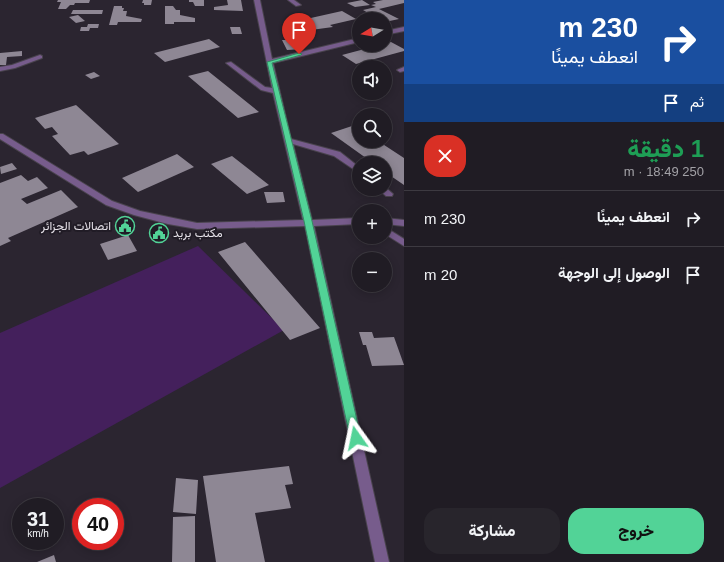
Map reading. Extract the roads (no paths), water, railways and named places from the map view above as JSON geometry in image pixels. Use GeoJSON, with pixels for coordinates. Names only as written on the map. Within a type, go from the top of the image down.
{"type":"FeatureCollection","features":[{"type":"Feature","properties":{"kind":"street"},"geometry":{"type":"LineString","coordinates":[[257,0],[269,62],[308,221],[382,562]]}},
{"type":"Feature","properties":{"kind":"street"},"geometry":{"type":"LineString","coordinates":[[291,0],[298,5]]}},
{"type":"Feature","properties":{"kind":"street"},"geometry":{"type":"LineString","coordinates":[[392,32],[404,29]]}},
{"type":"Feature","properties":{"kind":"street"},"geometry":{"type":"LineString","coordinates":[[269,62],[352,42]]}},
{"type":"Feature","properties":{"kind":"street"},"geometry":{"type":"LineString","coordinates":[[0,69],[13,67],[40,57]]}},
{"type":"Feature","properties":{"kind":"street"},"geometry":{"type":"LineString","coordinates":[[229,64],[263,90],[276,91]]}},
{"type":"Feature","properties":{"kind":"street"},"geometry":{"type":"LineString","coordinates":[[0,136],[109,203],[137,214],[198,226],[352,220]]}},
{"type":"Feature","properties":{"kind":"street"},"geometry":{"type":"LineString","coordinates":[[288,140],[337,154],[352,166]]}},
{"type":"Feature","properties":{"kind":"street"},"geometry":{"type":"LineString","coordinates":[[392,222],[404,223]]}},
{"type":"Feature","properties":{"kind":"street"},"geometry":{"type":"LineString","coordinates":[[392,235],[404,243]]}},
{"type":"Feature","properties":{"kind":"place","name":"اتصالات الجزائر"},"geometry":{"type":"Point","coordinates":[125,226]}},
{"type":"Feature","properties":{"kind":"place","name":"مكتب بريد"},"geometry":{"type":"Point","coordinates":[159,233]}}]}
